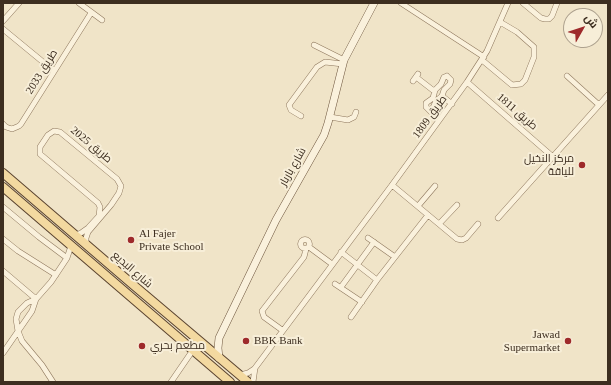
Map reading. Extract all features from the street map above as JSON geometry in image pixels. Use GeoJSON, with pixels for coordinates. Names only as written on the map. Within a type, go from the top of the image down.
{"type":"FeatureCollection","features":[{"type":"Feature","properties":{"kind":"main road","name":"شارع البديع"},"geometry":{"type":"LineString","coordinates":[[3,173],[248,382]]}},
{"type":"Feature","properties":{"kind":"main road","name":"شارع البديع"},"geometry":{"type":"LineString","coordinates":[[3,187],[229,382]]}},
{"type":"Feature","properties":{"kind":"street"},"geometry":{"type":"LineString","coordinates":[[3,21],[19,3]]}},
{"type":"Feature","properties":{"kind":"street"},"geometry":{"type":"LineString","coordinates":[[79,3],[102,20]]}},
{"type":"Feature","properties":{"kind":"street","name":"شارع باربار"},"geometry":{"type":"LineString","coordinates":[[219,358],[219,338],[276,220],[324,135],[344,62],[374,3]]}},
{"type":"Feature","properties":{"kind":"street"},"geometry":{"type":"LineString","coordinates":[[402,3],[483,58],[512,85],[521,84],[525,80],[534,57],[534,47],[517,32],[500,22]]}},
{"type":"Feature","properties":{"kind":"street","name":"طريق 1809"},"geometry":{"type":"LineString","coordinates":[[240,375],[248,373],[255,368],[452,104],[483,58],[508,3]]}},
{"type":"Feature","properties":{"kind":"street"},"geometry":{"type":"LineString","coordinates":[[523,3],[541,18],[545,19],[552,16],[557,3]]}},
{"type":"Feature","properties":{"kind":"street","name":"طريق 2033"},"geometry":{"type":"LineString","coordinates":[[3,124],[9,128],[16,128],[19,126],[91,13]]}},
{"type":"Feature","properties":{"kind":"street"},"geometry":{"type":"LineString","coordinates":[[3,29],[54,72]]}},
{"type":"Feature","properties":{"kind":"street"},"geometry":{"type":"LineString","coordinates":[[314,45],[344,62]]}},
{"type":"Feature","properties":{"kind":"street"},"geometry":{"type":"LineString","coordinates":[[301,116],[291,110],[289,105],[317,67],[325,62],[344,62]]}},
{"type":"Feature","properties":{"kind":"street"},"geometry":{"type":"LineString","coordinates":[[567,76],[599,106]]}},
{"type":"Feature","properties":{"kind":"street"},"geometry":{"type":"LineString","coordinates":[[416,77],[434,91]]}},
{"type":"Feature","properties":{"kind":"street","name":"طريق 1811"},"geometry":{"type":"LineString","coordinates":[[467,82],[554,157]]}},
{"type":"Feature","properties":{"kind":"street"},"geometry":{"type":"LineString","coordinates":[[434,91],[443,87],[442,96]]}},
{"type":"Feature","properties":{"kind":"street"},"geometry":{"type":"LineString","coordinates":[[431,112],[434,100],[434,91]]}},
{"type":"Feature","properties":{"kind":"street"},"geometry":{"type":"LineString","coordinates":[[498,218],[608,95]]}},
{"type":"Feature","properties":{"kind":"street"},"geometry":{"type":"LineString","coordinates":[[442,96],[452,104]]}},
{"type":"Feature","properties":{"kind":"street"},"geometry":{"type":"LineString","coordinates":[[436,116],[426,108],[426,104],[442,96]]}},
{"type":"Feature","properties":{"kind":"street"},"geometry":{"type":"LineString","coordinates":[[330,117],[348,120],[354,117],[356,112]]}},
{"type":"Feature","properties":{"kind":"street","name":"طريق 2025"},"geometry":{"type":"LineString","coordinates":[[86,245],[88,232],[111,205],[120,191],[121,186],[119,181],[60,132],[56,130],[52,132],[40,148],[40,154],[98,203]]}},
{"type":"Feature","properties":{"kind":"street"},"geometry":{"type":"LineString","coordinates":[[392,185],[455,238],[462,240],[467,237],[478,224]]}},
{"type":"Feature","properties":{"kind":"street"},"geometry":{"type":"LineString","coordinates":[[418,206],[435,186]]}},
{"type":"Feature","properties":{"kind":"street"},"geometry":{"type":"LineString","coordinates":[[75,235],[86,230],[99,216],[101,210],[98,203]]}},
{"type":"Feature","properties":{"kind":"street"},"geometry":{"type":"LineString","coordinates":[[98,203],[101,205],[111,205]]}},
{"type":"Feature","properties":{"kind":"street"},"geometry":{"type":"LineString","coordinates":[[439,224],[457,205]]}},
{"type":"Feature","properties":{"kind":"street"},"geometry":{"type":"LineString","coordinates":[[3,207],[39,238],[67,258]]}},
{"type":"Feature","properties":{"kind":"street"},"geometry":{"type":"LineString","coordinates":[[351,317],[377,280],[428,215]]}},
{"type":"Feature","properties":{"kind":"street"},"geometry":{"type":"LineString","coordinates":[[368,238],[395,257]]}},
{"type":"Feature","properties":{"kind":"street"},"geometry":{"type":"LineString","coordinates":[[3,239],[18,251],[56,275]]}},
{"type":"Feature","properties":{"kind":"street"},"geometry":{"type":"LineString","coordinates":[[340,287],[374,242]]}},
{"type":"Feature","properties":{"kind":"street"},"geometry":{"type":"LineString","coordinates":[[3,353],[32,311],[36,299],[56,275],[67,258],[71,246]]}},
{"type":"Feature","properties":{"kind":"street"},"geometry":{"type":"LineString","coordinates":[[282,330],[264,317],[262,311],[304,257],[307,248],[332,264]]}},
{"type":"Feature","properties":{"kind":"street"},"geometry":{"type":"LineString","coordinates":[[341,252],[377,280]]}},
{"type":"Feature","properties":{"kind":"street"},"geometry":{"type":"LineString","coordinates":[[3,271],[36,299]]}},
{"type":"Feature","properties":{"kind":"street"},"geometry":{"type":"LineString","coordinates":[[335,284],[362,302]]}},
{"type":"Feature","properties":{"kind":"street"},"geometry":{"type":"LineString","coordinates":[[36,299],[27,303],[18,312],[16,319],[18,331],[22,341],[42,365],[53,382]]}},
{"type":"Feature","properties":{"kind":"street"},"geometry":{"type":"LineString","coordinates":[[204,346],[219,338]]}},
{"type":"Feature","properties":{"kind":"street"},"geometry":{"type":"LineString","coordinates":[[171,382],[193,350]]}},
{"type":"Feature","properties":{"kind":"street","name":"طريق 1809"},"geometry":{"type":"LineString","coordinates":[[253,382],[255,368]]}},
{"type":"Feature","properties":{"kind":"place","name":"مركز النخيل للياقة"},"geometry":{"type":"Point","coordinates":[582,165]}},
{"type":"Feature","properties":{"kind":"place","name":"Al Fajer Private School"},"geometry":{"type":"Point","coordinates":[131,240]}},
{"type":"Feature","properties":{"kind":"place","name":"BBK Bank"},"geometry":{"type":"Point","coordinates":[246,341]}},
{"type":"Feature","properties":{"kind":"place","name":"Jawad Supermarket"},"geometry":{"type":"Point","coordinates":[568,341]}},
{"type":"Feature","properties":{"kind":"place","name":"مطعم بحري"},"geometry":{"type":"Point","coordinates":[142,346]}}]}
